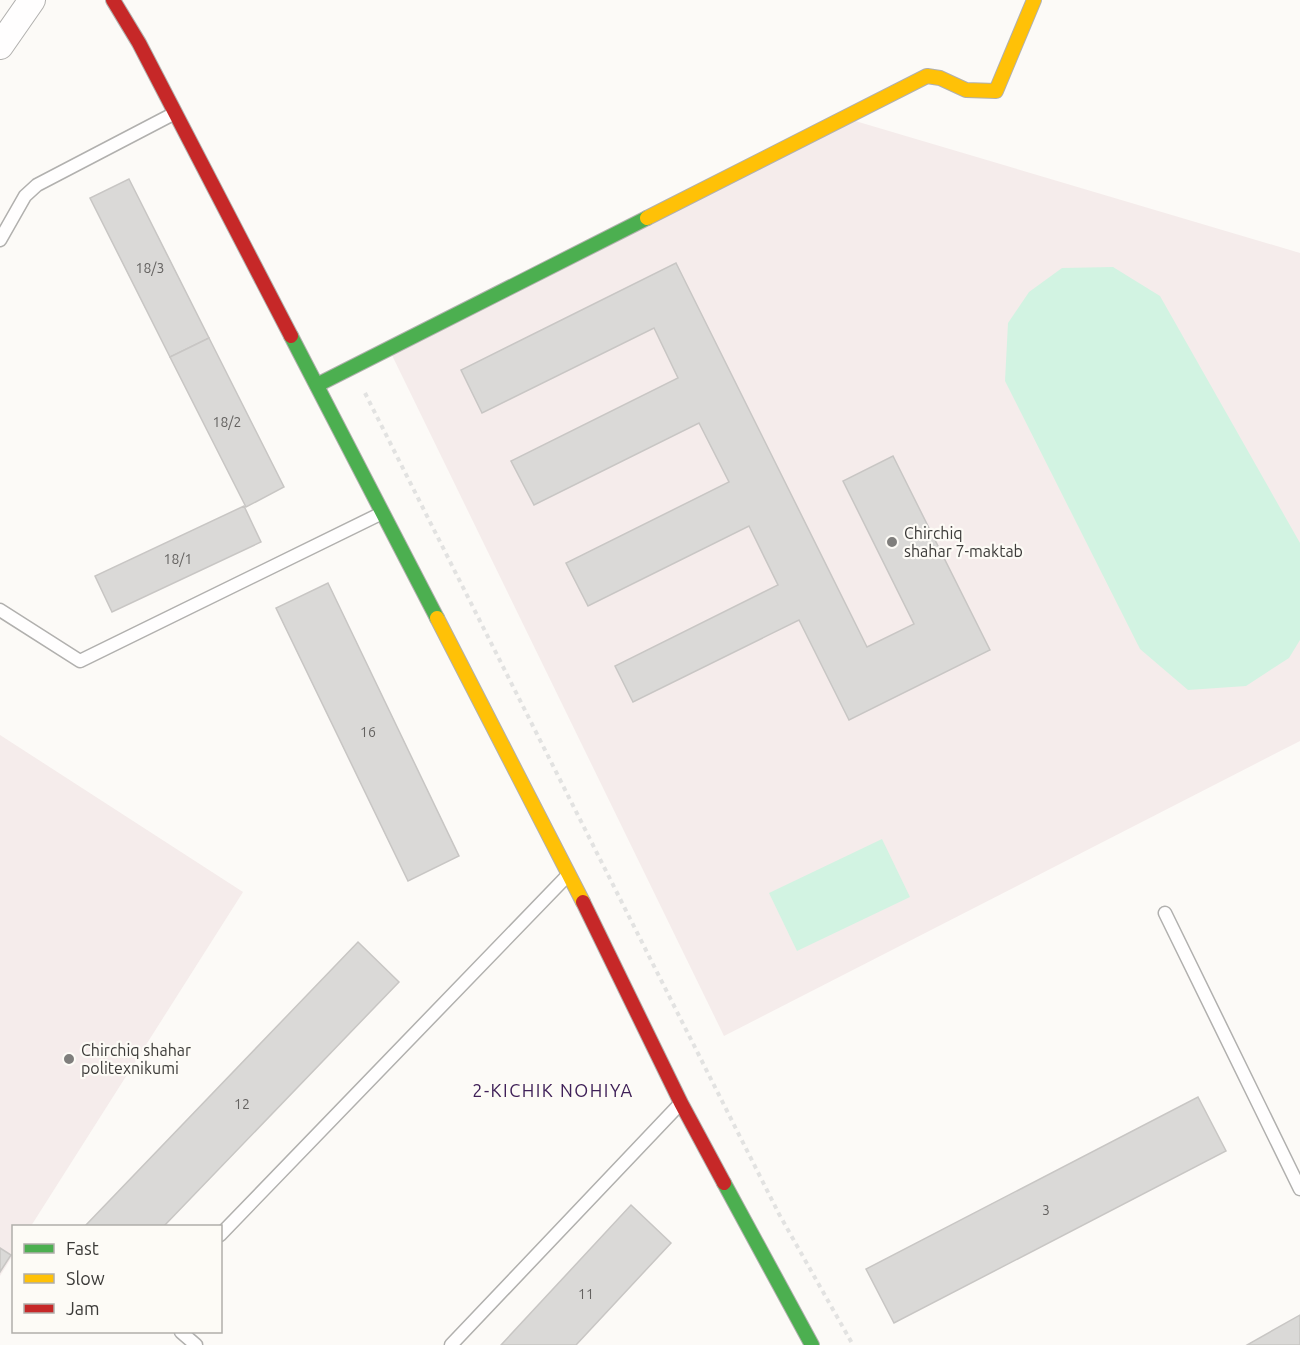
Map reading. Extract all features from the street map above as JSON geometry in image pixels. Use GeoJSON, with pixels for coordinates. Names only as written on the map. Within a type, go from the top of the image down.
{"type":"FeatureCollection","features":[{"type":"Feature","properties":{"kind":"street"},"geometry":{"type":"LineString","coordinates":[[0,46],[32,0]]}},
{"type":"Feature","properties":{"kind":"street"},"geometry":{"type":"LineString","coordinates":[[113,0],[176,113],[317,385],[568,874],[681,1103],[812,1345]]}},
{"type":"Feature","properties":{"kind":"street"},"geometry":{"type":"LineString","coordinates":[[317,385],[927,76],[940,78],[966,90],[996,91],[1034,0]]}},
{"type":"Feature","properties":{"kind":"lane"},"geometry":{"type":"LineString","coordinates":[[0,240],[25,196],[37,185],[176,113]]}},
{"type":"Feature","properties":{"kind":"lane"},"geometry":{"type":"LineString","coordinates":[[0,610],[80,661],[382,513]]}},
{"type":"Feature","properties":{"kind":"lane"},"geometry":{"type":"LineString","coordinates":[[222,1233],[568,874]]}},
{"type":"Feature","properties":{"kind":"lane"},"geometry":{"type":"LineString","coordinates":[[1165,913],[1300,1189]]}},
{"type":"Feature","properties":{"kind":"lane"},"geometry":{"type":"LineString","coordinates":[[451,1345],[681,1103]]}},
{"type":"Feature","properties":{"kind":"lane"},"geometry":{"type":"LineString","coordinates":[[182,1333],[196,1345]]}},
{"type":"Feature","properties":{"kind":"path"},"geometry":{"type":"LineString","coordinates":[[352,367],[774,1203],[853,1345]]}},
{"type":"Feature","properties":{"kind":"shaded area","name":"Chirchiq shahar 7-maktab"},"geometry":{"type":"Polygon","coordinates":[[[835,115],[1300,253],[1300,741],[724,1036],[386,343],[835,115]]]}},
{"type":"Feature","properties":{"kind":"shaded area","name":"Chirchiq shahar politexnikumi"},"geometry":{"type":"Polygon","coordinates":[[[0,735],[243,892],[32,1225],[12,1225],[12,1257],[0,1276],[0,735]]]}},
{"type":"Feature","properties":{"kind":"green space"},"geometry":{"type":"Polygon","coordinates":[[[1113,267],[1160,296],[1300,543],[1300,640],[1289,658],[1246,686],[1188,690],[1140,649],[1005,381],[1008,323],[1029,292],[1062,268],[1113,267]]]}},
{"type":"Feature","properties":{"kind":"green space"},"geometry":{"type":"Polygon","coordinates":[[[882,839],[910,897],[797,951],[769,893],[882,839]]]}},
{"type":"Feature","properties":{"kind":"building"},"geometry":{"type":"Polygon","coordinates":[[[129,179],[209,338],[170,357],[90,198],[129,179]]]}},
{"type":"Feature","properties":{"kind":"building"},"geometry":{"type":"Polygon","coordinates":[[[676,263],[867,647],[914,624],[843,481],[893,456],[990,650],[849,720],[799,620],[633,702],[615,666],[778,585],[749,526],[588,606],[566,563],[729,482],[699,423],[534,505],[511,461],[678,378],[654,328],[482,413],[461,370],[676,263]]]}},
{"type":"Feature","properties":{"kind":"building"},"geometry":{"type":"Polygon","coordinates":[[[209,338],[284,487],[246,507],[170,357],[209,338]]]}},
{"type":"Feature","properties":{"kind":"building"},"geometry":{"type":"Polygon","coordinates":[[[244,506],[261,542],[112,612],[95,576],[244,506]]]}},
{"type":"Feature","properties":{"kind":"building"},"geometry":{"type":"Polygon","coordinates":[[[328,583],[459,856],[408,881],[276,608],[328,583]]]}},
{"type":"Feature","properties":{"kind":"building"},"geometry":{"type":"Polygon","coordinates":[[[358,942],[399,982],[165,1225],[86,1225],[358,942]]]}},
{"type":"Feature","properties":{"kind":"building"},"geometry":{"type":"Polygon","coordinates":[[[1198,1097],[1226,1151],[894,1323],[866,1269],[1198,1097]]]}},
{"type":"Feature","properties":{"kind":"building"},"geometry":{"type":"Polygon","coordinates":[[[631,1205],[671,1243],[576,1345],[501,1345],[631,1205]]]}},
{"type":"Feature","properties":{"kind":"building"},"geometry":{"type":"Polygon","coordinates":[[[0,1248],[11,1255],[0,1272],[0,1248]]]}},
{"type":"Feature","properties":{"kind":"building"},"geometry":{"type":"Polygon","coordinates":[[[1300,1315],[1300,1345],[1247,1345],[1300,1315]]]}},
{"type":"Feature","properties":{"kind":"traffic: fast"},"geometry":{"type":"LineString","coordinates":[[317,385],[647,218]]}},
{"type":"Feature","properties":{"kind":"traffic: fast"},"geometry":{"type":"LineString","coordinates":[[291,336],[437,618]]}},
{"type":"Feature","properties":{"kind":"traffic: fast"},"geometry":{"type":"LineString","coordinates":[[724,1183],[812,1345]]}},
{"type":"Feature","properties":{"kind":"traffic: slow"},"geometry":{"type":"LineString","coordinates":[[647,218],[927,76],[940,78],[966,90],[996,91],[1034,0]]}},
{"type":"Feature","properties":{"kind":"traffic: slow"},"geometry":{"type":"LineString","coordinates":[[437,618],[583,902]]}},
{"type":"Feature","properties":{"kind":"traffic: jam"},"geometry":{"type":"LineString","coordinates":[[113,0],[139,43],[291,336]]}},
{"type":"Feature","properties":{"kind":"traffic: jam"},"geometry":{"type":"LineString","coordinates":[[583,902],[681,1103],[724,1183]]}},
{"type":"Feature","properties":{"kind":"place","name":"Chirchiq shahar 7-maktab"},"geometry":{"type":"Point","coordinates":[892,542]}},
{"type":"Feature","properties":{"kind":"place","name":"Chirchiq shahar politexnikumi"},"geometry":{"type":"Point","coordinates":[69,1059]}},
{"type":"Feature","properties":{"kind":"district","name":"2-KICHIK NOHIYA"},"geometry":{"type":"Point","coordinates":[553,1091]}}]}
